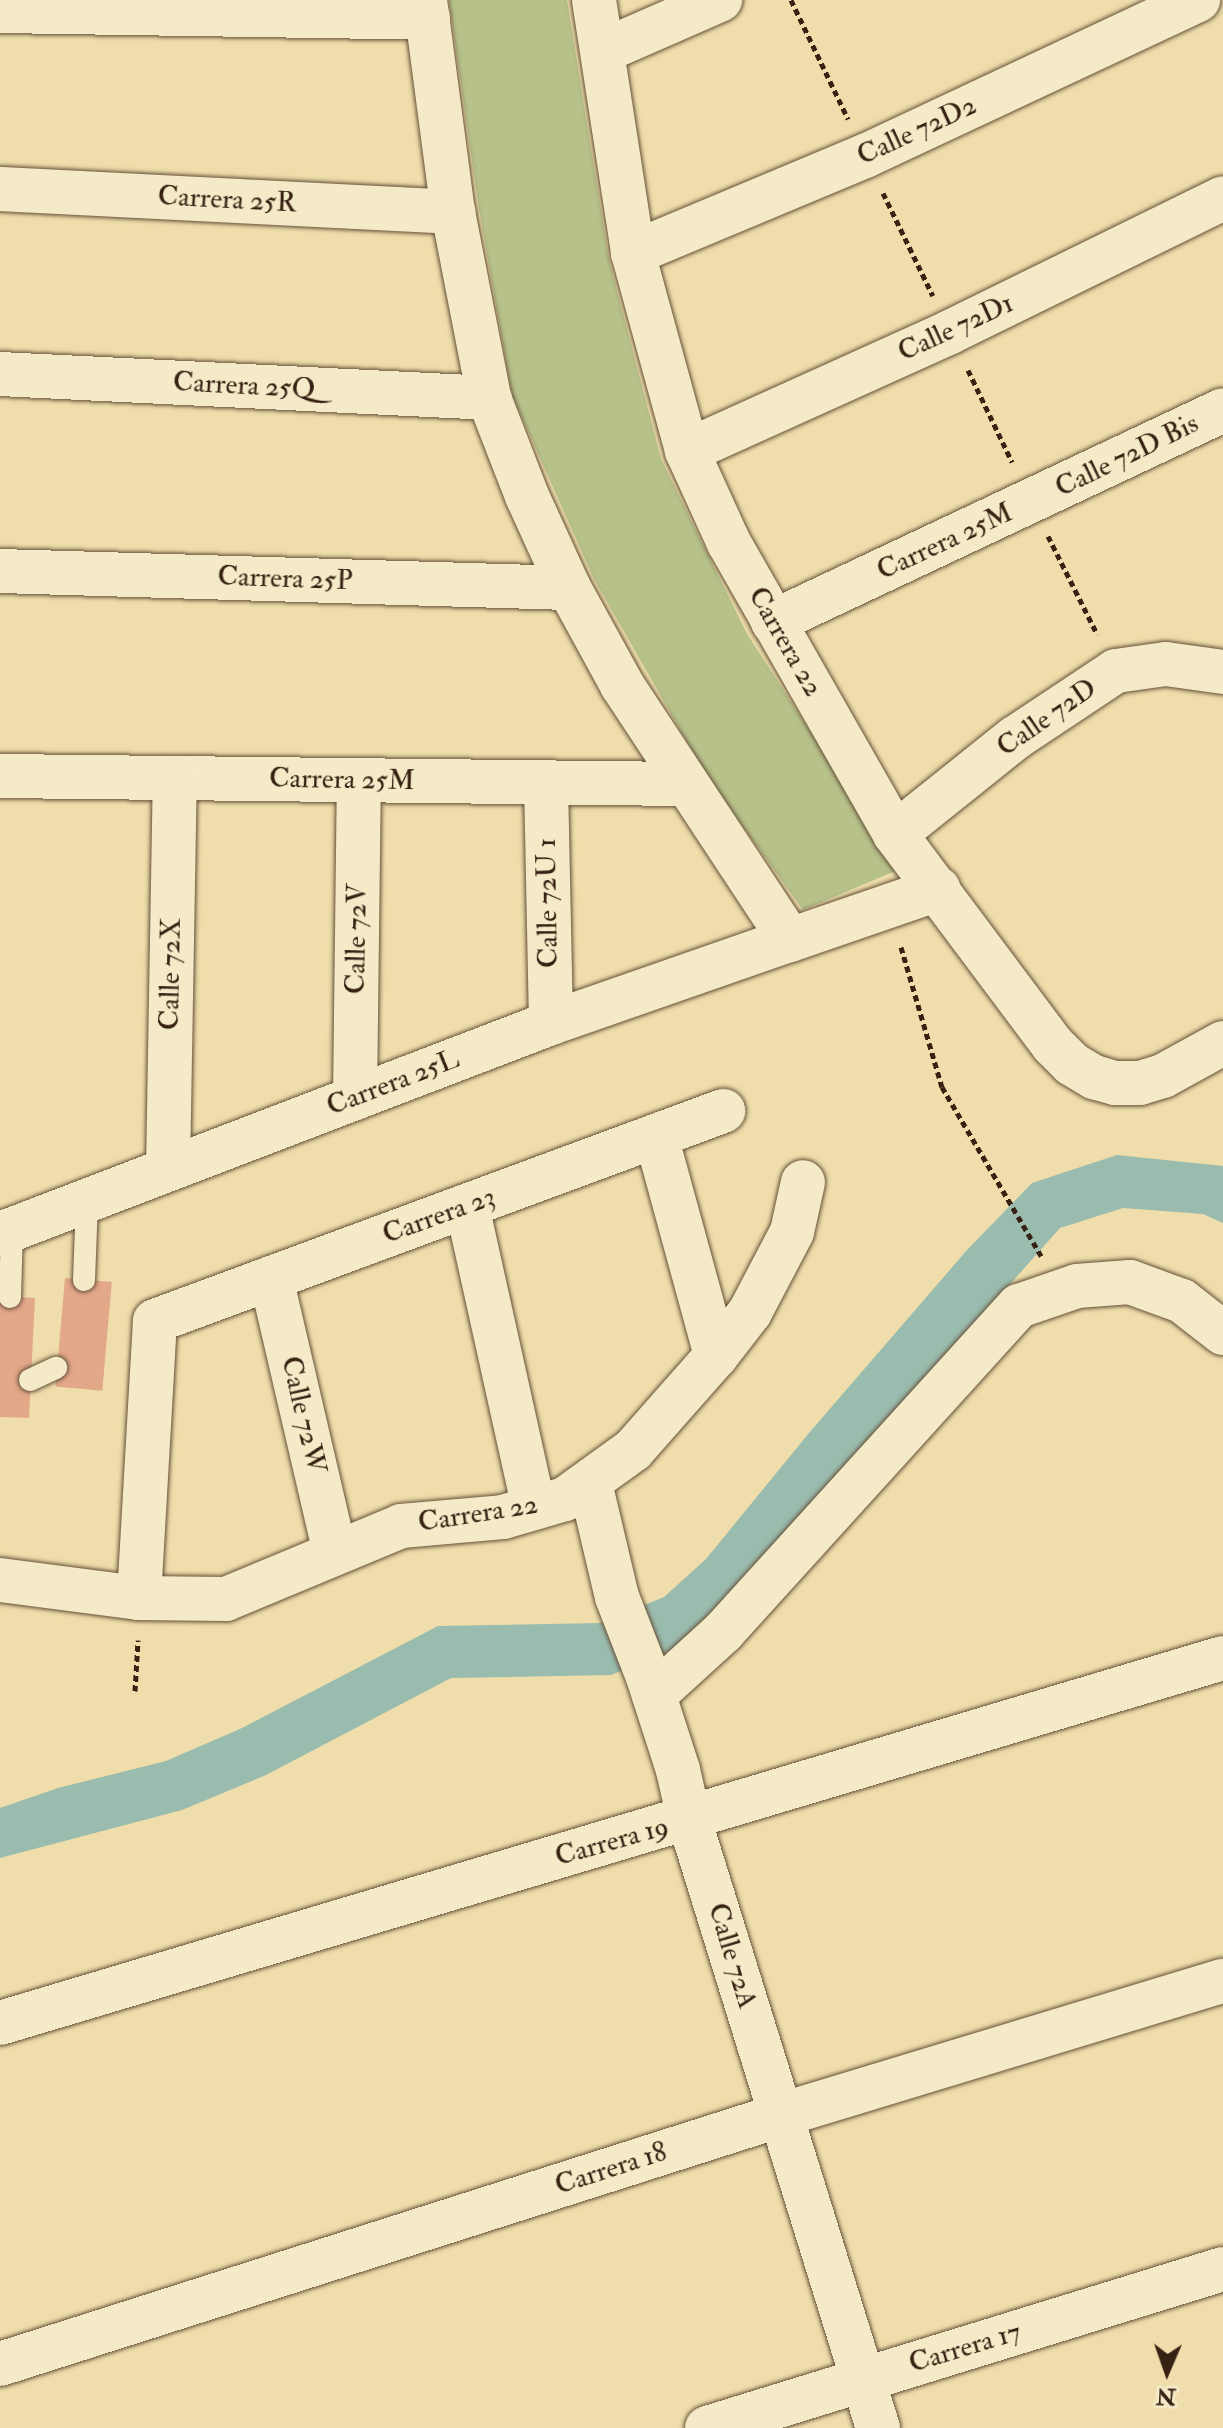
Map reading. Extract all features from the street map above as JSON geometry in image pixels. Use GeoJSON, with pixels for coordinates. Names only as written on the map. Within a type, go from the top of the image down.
{"type":"FeatureCollection","features":[{"type":"Feature","properties":{"kind":"street","name":"Carrera 22"},"geometry":{"type":"LineString","coordinates":[[594,0],[633,253],[687,451],[729,543],[895,834],[1053,1045],[1072,1064],[1094,1077],[1140,1083],[1163,1076],[1223,1043]]}},
{"type":"Feature","properties":{"kind":"street"},"geometry":{"type":"LineString","coordinates":[[603,51],[720,0]]}},
{"type":"Feature","properties":{"kind":"street","name":"Calle 72D2"},"geometry":{"type":"LineString","coordinates":[[633,253],[865,156],[1198,0]]}},
{"type":"Feature","properties":{"kind":"street"},"geometry":{"type":"LineString","coordinates":[[0,11],[426,9],[453,212],[489,398],[527,496],[569,588],[622,685],[684,784],[790,940]]}},
{"type":"Feature","properties":{"kind":"street","name":"Carrera 25R"},"geometry":{"type":"LineString","coordinates":[[0,189],[453,212]]}},
{"type":"Feature","properties":{"kind":"street","name":"Calle 72D1"},"geometry":{"type":"LineString","coordinates":[[687,451],[950,332],[1223,198]]}},
{"type":"Feature","properties":{"kind":"street","name":"Carrera 25Q"},"geometry":{"type":"LineString","coordinates":[[0,374],[489,398]]}},
{"type":"Feature","properties":{"kind":"street","name":"Calle 72D Bis"},"geometry":{"type":"LineString","coordinates":[[1030,502],[1223,410]]}},
{"type":"Feature","properties":{"kind":"street","name":"Carrera 25M"},"geometry":{"type":"LineString","coordinates":[[773,622],[1030,502]]}},
{"type":"Feature","properties":{"kind":"street","name":"Carrera 25P"},"geometry":{"type":"LineString","coordinates":[[0,571],[569,588]]}},
{"type":"Feature","properties":{"kind":"street","name":"Calle 72D"},"geometry":{"type":"LineString","coordinates":[[895,834],[1015,738],[1116,671],[1166,664],[1223,672]]}},
{"type":"Feature","properties":{"kind":"street","name":"Carrera 25M"},"geometry":{"type":"LineString","coordinates":[[0,776],[684,784]]}},
{"type":"Feature","properties":{"kind":"street","name":"Calle 72X"},"geometry":{"type":"LineString","coordinates":[[168,1169],[175,778]]}},
{"type":"Feature","properties":{"kind":"street","name":"Calle 72V"},"geometry":{"type":"LineString","coordinates":[[355,1098],[359,781]]}},
{"type":"Feature","properties":{"kind":"street","name":"Calle 72U 1"},"geometry":{"type":"LineString","coordinates":[[546,783],[551,1023]]}},
{"type":"Feature","properties":{"kind":"street","name":"Carrera 25L"},"geometry":{"type":"LineString","coordinates":[[6,1231],[551,1023],[938,889]]}},
{"type":"Feature","properties":{"kind":"street","name":"Carrera 23"},"geometry":{"type":"LineString","coordinates":[[139,1598],[155,1321],[723,1111]]}},
{"type":"Feature","properties":{"kind":"street"},"geometry":{"type":"LineString","coordinates":[[656,1136],[716,1356]]}},
{"type":"Feature","properties":{"kind":"street","name":"Carrera 22"},"geometry":{"type":"LineString","coordinates":[[0,1580],[139,1598],[226,1599],[401,1526],[503,1517],[565,1499],[633,1450],[716,1356],[773,1273],[792,1232],[803,1182]]}},
{"type":"Feature","properties":{"kind":"street"},"geometry":{"type":"LineString","coordinates":[[467,1206],[534,1508]]}},
{"type":"Feature","properties":{"kind":"street","name":"Calle 72W"},"geometry":{"type":"LineString","coordinates":[[271,1278],[335,1553]]}},
{"type":"Feature","properties":{"kind":"street"},"geometry":{"type":"LineString","coordinates":[[651,1686],[724,1631],[1019,1306],[1077,1286],[1130,1282],[1182,1301],[1223,1333]]}},
{"type":"Feature","properties":{"kind":"street","name":"Calle 72A"},"geometry":{"type":"LineString","coordinates":[[590,1483],[617,1597],[651,1686],[689,1819],[878,2428]]}},
{"type":"Feature","properties":{"kind":"street","name":"Carrera 19"},"geometry":{"type":"LineString","coordinates":[[0,2023],[1223,1658]]}},
{"type":"Feature","properties":{"kind":"street","name":"Carrera 18"},"geometry":{"type":"LineString","coordinates":[[0,2364],[781,2115],[1223,1981]]}},
{"type":"Feature","properties":{"kind":"street","name":"Carrera 17"},"geometry":{"type":"LineString","coordinates":[[707,2428],[1223,2269]]}},
{"type":"Feature","properties":{"kind":"lane"},"geometry":{"type":"LineString","coordinates":[[84,1280],[87,1201]]}},
{"type":"Feature","properties":{"kind":"lane"},"geometry":{"type":"LineString","coordinates":[[6,1231],[10,1297]]}},
{"type":"Feature","properties":{"kind":"lane"},"geometry":{"type":"LineString","coordinates":[[30,1380],[56,1368]]}},
{"type":"Feature","properties":{"kind":"path"},"geometry":{"type":"LineString","coordinates":[[889,904],[930,1056],[953,1107],[1040,1254]]}},
{"type":"Feature","properties":{"kind":"path"},"geometry":{"type":"LineString","coordinates":[[135,1691],[139,1598]]}},
{"type":"Feature","properties":{"kind":"green space"},"geometry":{"type":"Polygon","coordinates":[[[449,0],[567,0],[609,260],[661,459],[747,634],[900,869],[803,910],[706,775],[594,579],[512,395],[479,209],[449,0]]]}},
{"type":"Feature","properties":{"kind":"shaded area"},"geometry":{"type":"Polygon","coordinates":[[[1117,1155],[1223,1166],[1223,1223],[1203,1214],[1123,1208],[1060,1228],[692,1642],[611,1675],[451,1678],[266,1775],[182,1810],[0,1858],[0,1808],[58,1788],[166,1761],[242,1728],[438,1626],[600,1623],[664,1597],[706,1559],[809,1433],[967,1250],[1032,1183],[1117,1155]]]}},
{"type":"Feature","properties":{"kind":"building"},"geometry":{"type":"Polygon","coordinates":[[[65,1278],[112,1282],[102,1391],[56,1387],[65,1278]]]}},
{"type":"Feature","properties":{"kind":"building"},"geometry":{"type":"Polygon","coordinates":[[[0,1296],[35,1298],[29,1418],[0,1417],[0,1296]]]}}]}
